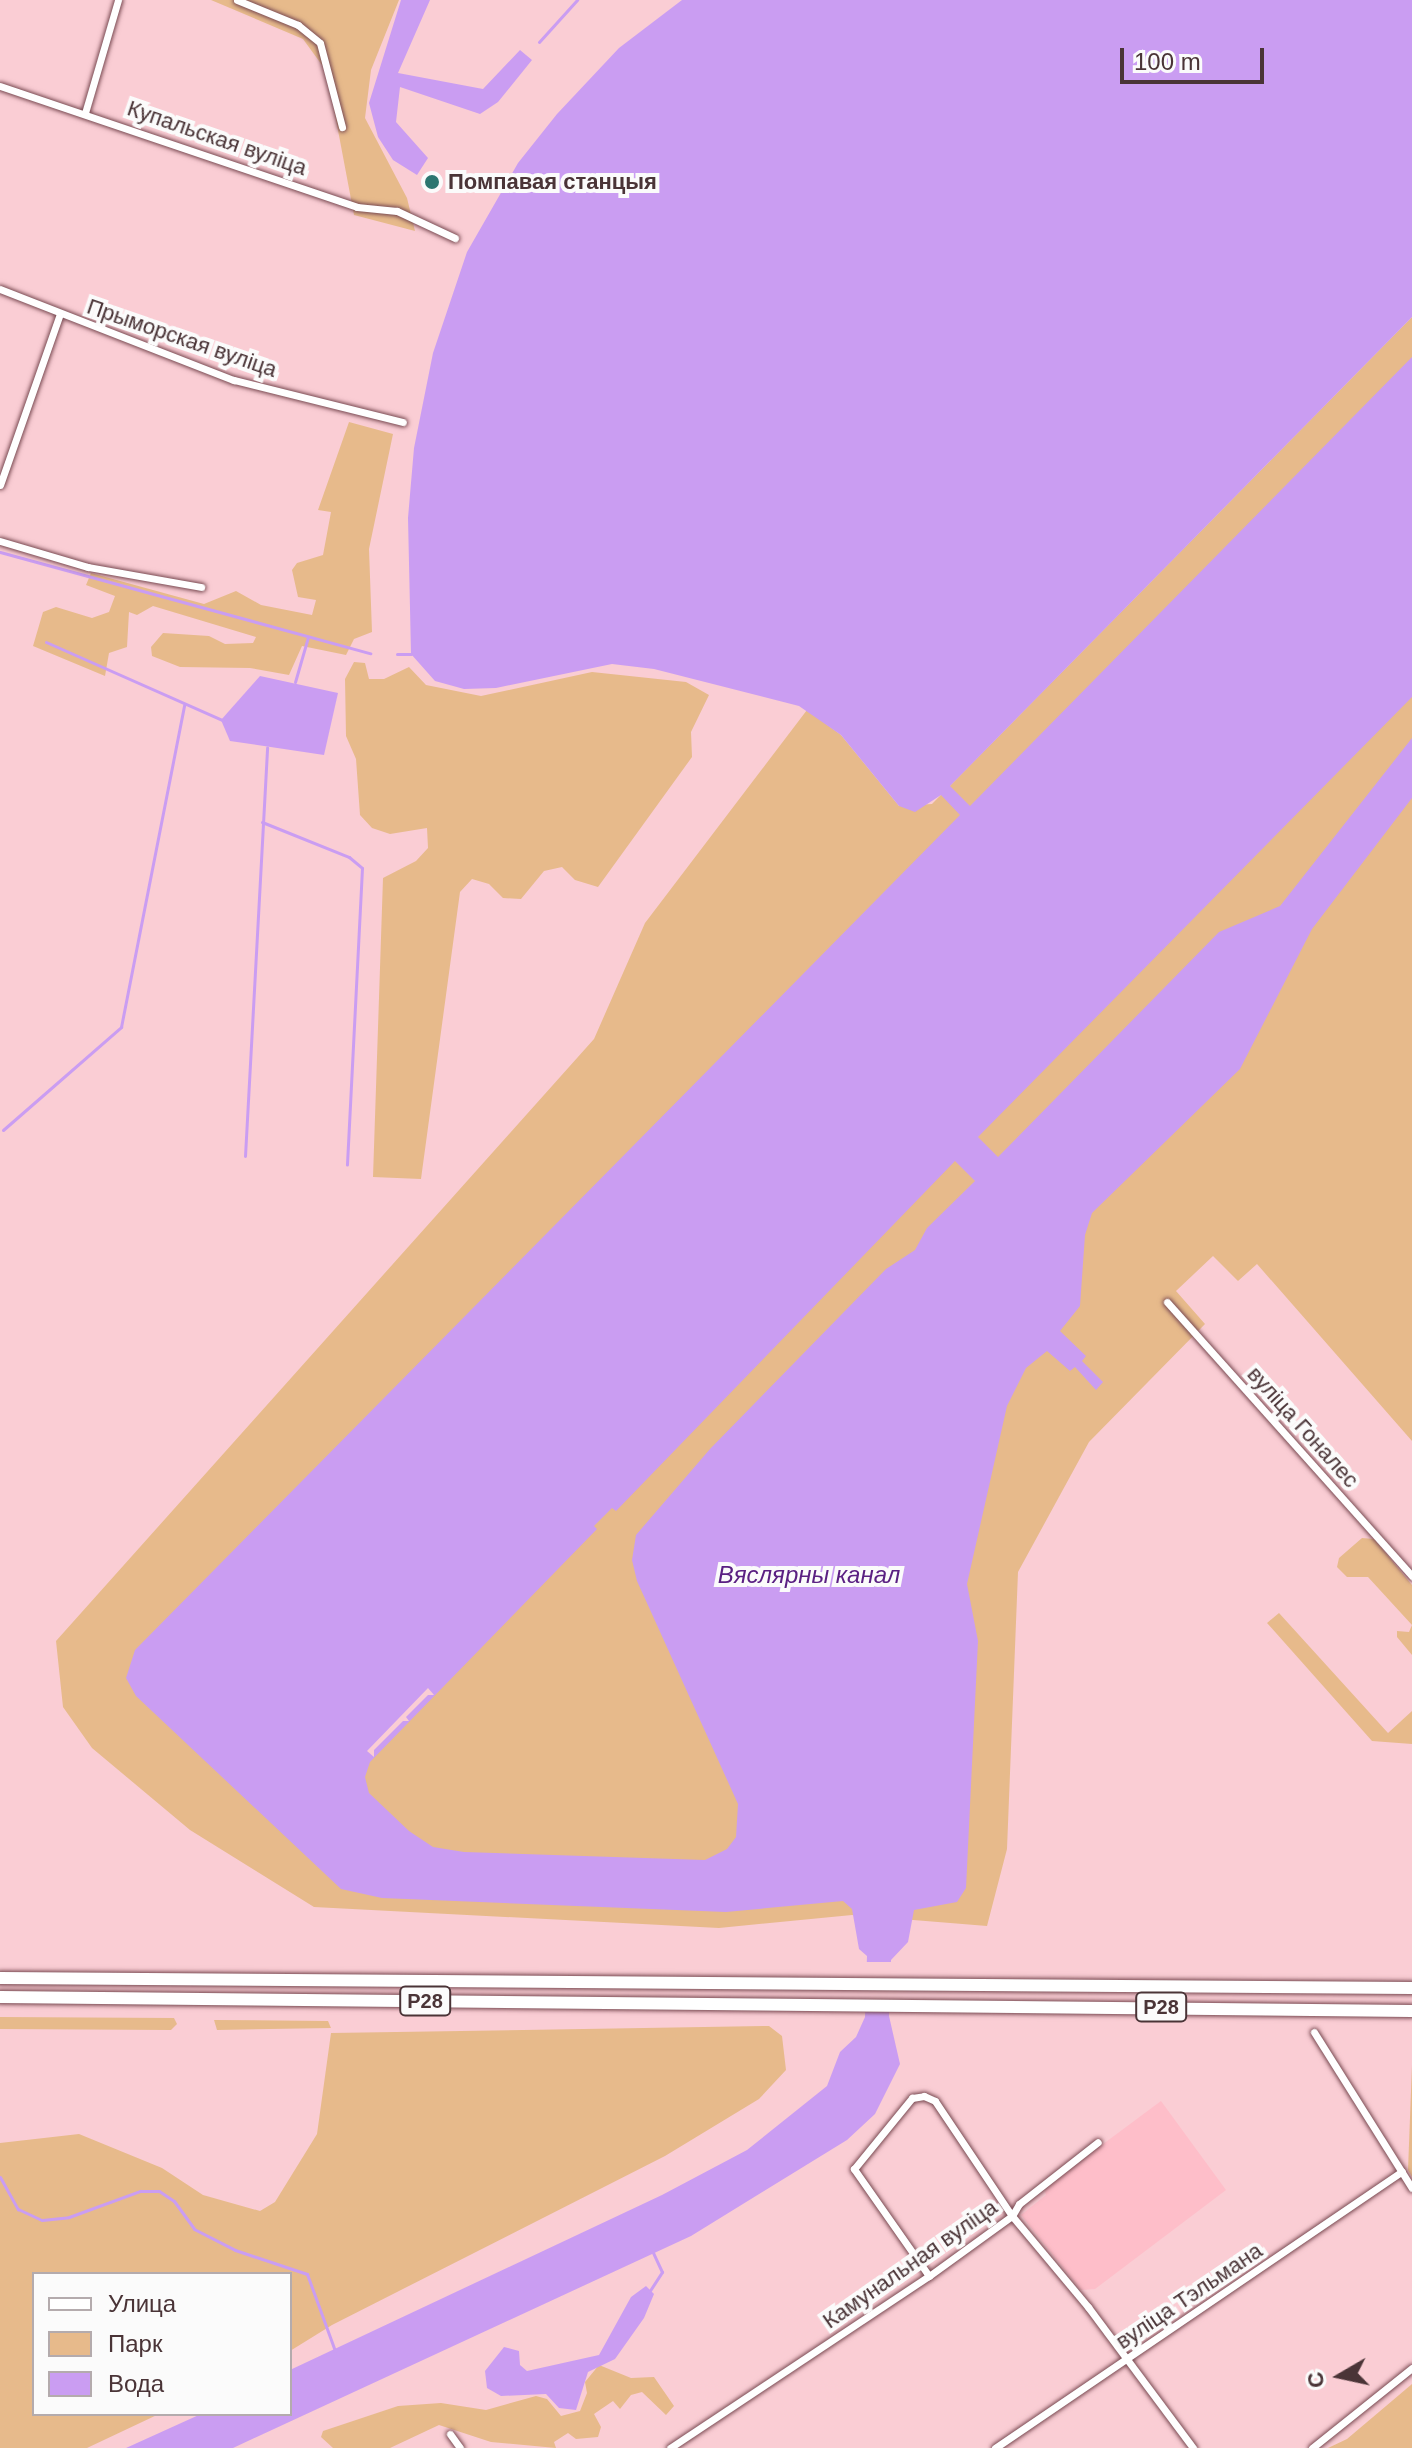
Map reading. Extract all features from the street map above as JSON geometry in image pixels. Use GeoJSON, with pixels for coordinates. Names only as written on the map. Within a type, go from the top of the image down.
{"type":"FeatureCollection","features":[{"type":"Feature","properties":{"kind":"highway","name":"Р28"},"geometry":{"type":"LineString","coordinates":[[0,1978],[1412,1985]]}},
{"type":"Feature","properties":{"kind":"highway","name":"Р28"},"geometry":{"type":"LineString","coordinates":[[0,1997],[1412,2011]]}},
{"type":"Feature","properties":{"kind":"street"},"geometry":{"type":"LineString","coordinates":[[85,113],[118,0]]}},
{"type":"Feature","properties":{"kind":"street"},"geometry":{"type":"LineString","coordinates":[[237,0],[298,25],[320,43],[342,127]]}},
{"type":"Feature","properties":{"kind":"street","name":"Купальская вуліца"},"geometry":{"type":"LineString","coordinates":[[0,86],[357,207],[397,211],[455,238]]}},
{"type":"Feature","properties":{"kind":"street","name":"Прыморская вуліца"},"geometry":{"type":"LineString","coordinates":[[0,289],[234,380],[403,422]]}},
{"type":"Feature","properties":{"kind":"street"},"geometry":{"type":"LineString","coordinates":[[0,485],[60,314]]}},
{"type":"Feature","properties":{"kind":"street"},"geometry":{"type":"LineString","coordinates":[[0,541],[88,567],[201,587]]}},
{"type":"Feature","properties":{"kind":"street","name":"вуліца Гоналес"},"geometry":{"type":"LineString","coordinates":[[1167,1302],[1412,1576]]}},
{"type":"Feature","properties":{"kind":"street"},"geometry":{"type":"LineString","coordinates":[[1314,2032],[1412,2188]]}},
{"type":"Feature","properties":{"kind":"street"},"geometry":{"type":"LineString","coordinates":[[929,2276],[854,2169],[912,2098],[935,2101],[1012,2216],[1128,2360],[1193,2448]]}},
{"type":"Feature","properties":{"kind":"street","name":"Камунальная вуліца"},"geometry":{"type":"LineString","coordinates":[[670,2448],[776,2381],[929,2276],[1012,2216],[1019,2204],[1098,2142]]}},
{"type":"Feature","properties":{"kind":"street","name":"вуліца Тэльмана"},"geometry":{"type":"LineString","coordinates":[[995,2448],[1402,2171]]}},
{"type":"Feature","properties":{"kind":"street"},"geometry":{"type":"LineString","coordinates":[[1312,2448],[1412,2368]]}},
{"type":"Feature","properties":{"kind":"street"},"geometry":{"type":"LineString","coordinates":[[450,2434],[460,2448]]}},
{"type":"Feature","properties":{"kind":"street"},"geometry":{"type":"LineString","coordinates":[[684,2439],[690,2448]]}},
{"type":"Feature","properties":{"kind":"shaded area"},"geometry":{"type":"Polygon","coordinates":[[[1161,2101],[1226,2190],[1095,2289],[1081,2290],[1021,2215],[1046,2195],[1044,2188],[1161,2101]]]}},
{"type":"Feature","properties":{"kind":"green space"},"geometry":{"type":"Polygon","coordinates":[[[211,0],[399,0],[371,70],[365,118],[407,198],[415,231],[354,215],[327,72],[303,39],[211,0]]]}},
{"type":"Feature","properties":{"kind":"green space","name":"Вяслярны канал"},"geometry":{"type":"Polygon","coordinates":[[[1412,317],[1412,1441],[1257,1264],[1238,1281],[1213,1256],[1176,1291],[1205,1324],[1089,1442],[1018,1572],[1007,1849],[987,1926],[852,1915],[719,1928],[314,1907],[190,1830],[92,1748],[63,1707],[56,1641],[594,1039],[645,923],[807,710],[841,735],[899,806],[932,804],[1412,317]]]}},
{"type":"Feature","properties":{"kind":"green space"},"geometry":{"type":"Polygon","coordinates":[[[349,422],[393,434],[369,549],[372,632],[354,639],[346,655],[302,646],[289,675],[250,668],[180,667],[152,656],[151,647],[163,633],[209,636],[225,644],[253,643],[256,637],[153,606],[137,615],[129,612],[127,647],[109,653],[105,676],[33,646],[43,612],[56,607],[92,618],[109,612],[115,596],[86,585],[91,573],[204,604],[236,591],[261,605],[312,615],[316,600],[298,597],[292,570],[297,563],[323,555],[331,512],[318,510],[349,422]]]}},
{"type":"Feature","properties":{"kind":"green space"},"geometry":{"type":"Polygon","coordinates":[[[354,662],[365,663],[369,679],[384,679],[409,667],[426,685],[481,696],[592,672],[686,682],[709,695],[691,732],[692,757],[598,887],[575,880],[562,867],[544,871],[521,899],[503,898],[489,884],[472,879],[460,892],[421,1179],[373,1177],[383,878],[416,861],[428,848],[427,828],[390,834],[372,828],[360,815],[356,759],[346,736],[345,679],[354,662]]]}},
{"type":"Feature","properties":{"kind":"green space"},"geometry":{"type":"Polygon","coordinates":[[[1362,1538],[1374,1539],[1412,1585],[1412,1625],[1368,1577],[1347,1577],[1337,1567],[1339,1558],[1362,1538]]]}},
{"type":"Feature","properties":{"kind":"green space"},"geometry":{"type":"Polygon","coordinates":[[[1279,1613],[1388,1733],[1412,1711],[1412,1744],[1372,1741],[1267,1623],[1279,1613]]]}},
{"type":"Feature","properties":{"kind":"green space"},"geometry":{"type":"Polygon","coordinates":[[[1412,1625],[1412,1655],[1397,1637],[1397,1631],[1409,1632],[1412,1625]]]}},
{"type":"Feature","properties":{"kind":"green space"},"geometry":{"type":"Polygon","coordinates":[[[0,2017],[174,2018],[177,2024],[171,2030],[0,2029],[0,2017]]]}},
{"type":"Feature","properties":{"kind":"green space"},"geometry":{"type":"Polygon","coordinates":[[[214,2020],[328,2021],[331,2028],[217,2030],[214,2020]]]}},
{"type":"Feature","properties":{"kind":"green space"},"geometry":{"type":"Polygon","coordinates":[[[769,2026],[782,2036],[786,2070],[759,2099],[665,2156],[332,2325],[292,2350],[292,2272],[32,2272],[32,2416],[155,2416],[87,2448],[0,2448],[0,2143],[79,2134],[162,2168],[203,2195],[260,2211],[275,2202],[317,2134],[331,2033],[769,2026]]]}},
{"type":"Feature","properties":{"kind":"green space"},"geometry":{"type":"Polygon","coordinates":[[[1412,2065],[1412,2177],[1408,2170],[1412,2065]]]}},
{"type":"Feature","properties":{"kind":"green space"},"geometry":{"type":"Polygon","coordinates":[[[599,2365],[631,2378],[654,2377],[674,2406],[666,2415],[642,2392],[631,2395],[620,2409],[613,2401],[594,2414],[601,2427],[598,2437],[576,2439],[568,2433],[554,2442],[556,2448],[491,2442],[439,2425],[390,2448],[333,2448],[321,2437],[323,2431],[398,2406],[441,2403],[486,2410],[536,2396],[547,2399],[561,2416],[580,2411],[587,2393],[585,2382],[599,2365]]]}},
{"type":"Feature","properties":{"kind":"green space"},"geometry":{"type":"Polygon","coordinates":[[[1412,2384],[1412,2448],[1328,2448],[1347,2439],[1412,2384]]]}},
{"type":"Feature","properties":{"kind":"water"},"geometry":{"type":"Polygon","coordinates":[[[401,0],[430,0],[398,73],[483,89],[520,50],[532,60],[498,102],[480,114],[400,87],[396,122],[428,158],[417,175],[393,160],[378,137],[369,103],[401,0]]]}},
{"type":"Feature","properties":{"kind":"water"},"geometry":{"type":"Polygon","coordinates":[[[682,0],[1412,0],[1412,317],[950,786],[970,806],[1412,357],[1412,697],[978,1137],[998,1157],[1219,932],[1280,906],[1412,738],[1412,798],[1312,929],[1240,1069],[1092,1213],[1085,1235],[1080,1306],[1060,1331],[1086,1356],[1082,1361],[1103,1382],[1096,1390],[1075,1367],[1070,1371],[1047,1351],[1026,1368],[1007,1406],[967,1584],[978,1641],[966,1888],[957,1902],[914,1910],[908,1942],[891,1960],[889,2016],[900,2064],[875,2114],[847,2140],[691,2236],[233,2448],[126,2448],[197,2416],[292,2416],[292,2369],[662,2195],[747,2150],[827,2086],[840,2052],[856,2037],[865,2017],[867,1956],[859,1949],[852,1909],[843,1901],[726,1912],[382,1898],[341,1889],[136,1696],[126,1678],[135,1650],[960,815],[941,795],[915,812],[899,806],[841,735],[799,706],[654,669],[612,664],[496,688],[464,689],[435,681],[411,654],[408,518],[414,448],[433,353],[467,252],[518,163],[557,114],[619,48],[682,0]],[[955,1161],[616,1511],[612,1508],[594,1526],[597,1529],[370,1762],[365,1777],[369,1793],[409,1831],[433,1847],[464,1852],[705,1860],[727,1849],[736,1837],[738,1804],[637,1581],[632,1560],[636,1535],[710,1449],[886,1269],[915,1250],[927,1228],[975,1181],[955,1161]]]}},
{"type":"Feature","properties":{"kind":"water"},"geometry":{"type":"Polygon","coordinates":[[[260,676],[338,693],[324,755],[230,741],[221,720],[260,676]]]}},
{"type":"Feature","properties":{"kind":"water"},"geometry":{"type":"Polygon","coordinates":[[[646,2286],[654,2294],[644,2318],[615,2359],[588,2372],[576,2410],[559,2408],[546,2394],[501,2396],[487,2388],[485,2371],[504,2347],[519,2351],[520,2365],[527,2371],[599,2355],[631,2297],[646,2286]]]}},
{"type":"Feature","properties":{"kind":"pier"},"geometry":{"type":"Polygon","coordinates":[[[428,1688],[434,1695],[428,1695],[406,1717],[409,1721],[403,1721],[374,1750],[374,1757],[367,1751],[428,1688]]]}},
{"type":"Feature","properties":{"kind":"pier"},"geometry":{"type":"Polygon","coordinates":[[[864,1962],[895,1962],[895,2012],[864,2012],[864,1962]]]}},
{"type":"Feature","properties":{"kind":"waterway"},"geometry":{"type":"LineString","coordinates":[[539,42],[577,0]]}},
{"type":"Feature","properties":{"kind":"waterway"},"geometry":{"type":"LineString","coordinates":[[0,552],[370,653]]}},
{"type":"Feature","properties":{"kind":"waterway"},"geometry":{"type":"LineString","coordinates":[[295,682],[308,637]]}},
{"type":"Feature","properties":{"kind":"waterway"},"geometry":{"type":"LineString","coordinates":[[46,642],[222,720]]}},
{"type":"Feature","properties":{"kind":"waterway"},"geometry":{"type":"LineString","coordinates":[[397,654],[411,654]]}},
{"type":"Feature","properties":{"kind":"waterway"},"geometry":{"type":"LineString","coordinates":[[3,1130],[121,1027],[184,705]]}},
{"type":"Feature","properties":{"kind":"waterway"},"geometry":{"type":"LineString","coordinates":[[245,1156],[267,748]]}},
{"type":"Feature","properties":{"kind":"waterway"},"geometry":{"type":"LineString","coordinates":[[262,822],[349,857],[362,868],[347,1165]]}},
{"type":"Feature","properties":{"kind":"waterway"},"geometry":{"type":"LineString","coordinates":[[0,2177],[18,2209],[42,2220],[69,2217],[140,2191],[159,2191],[174,2201],[194,2229],[235,2250],[307,2274],[335,2351]]}},
{"type":"Feature","properties":{"kind":"waterway"},"geometry":{"type":"LineString","coordinates":[[649,2292],[662,2272],[653,2253]]}},
{"type":"Feature","properties":{"kind":"place","name":"Помпавая станцыя"},"geometry":{"type":"Point","coordinates":[432,182]}}]}
